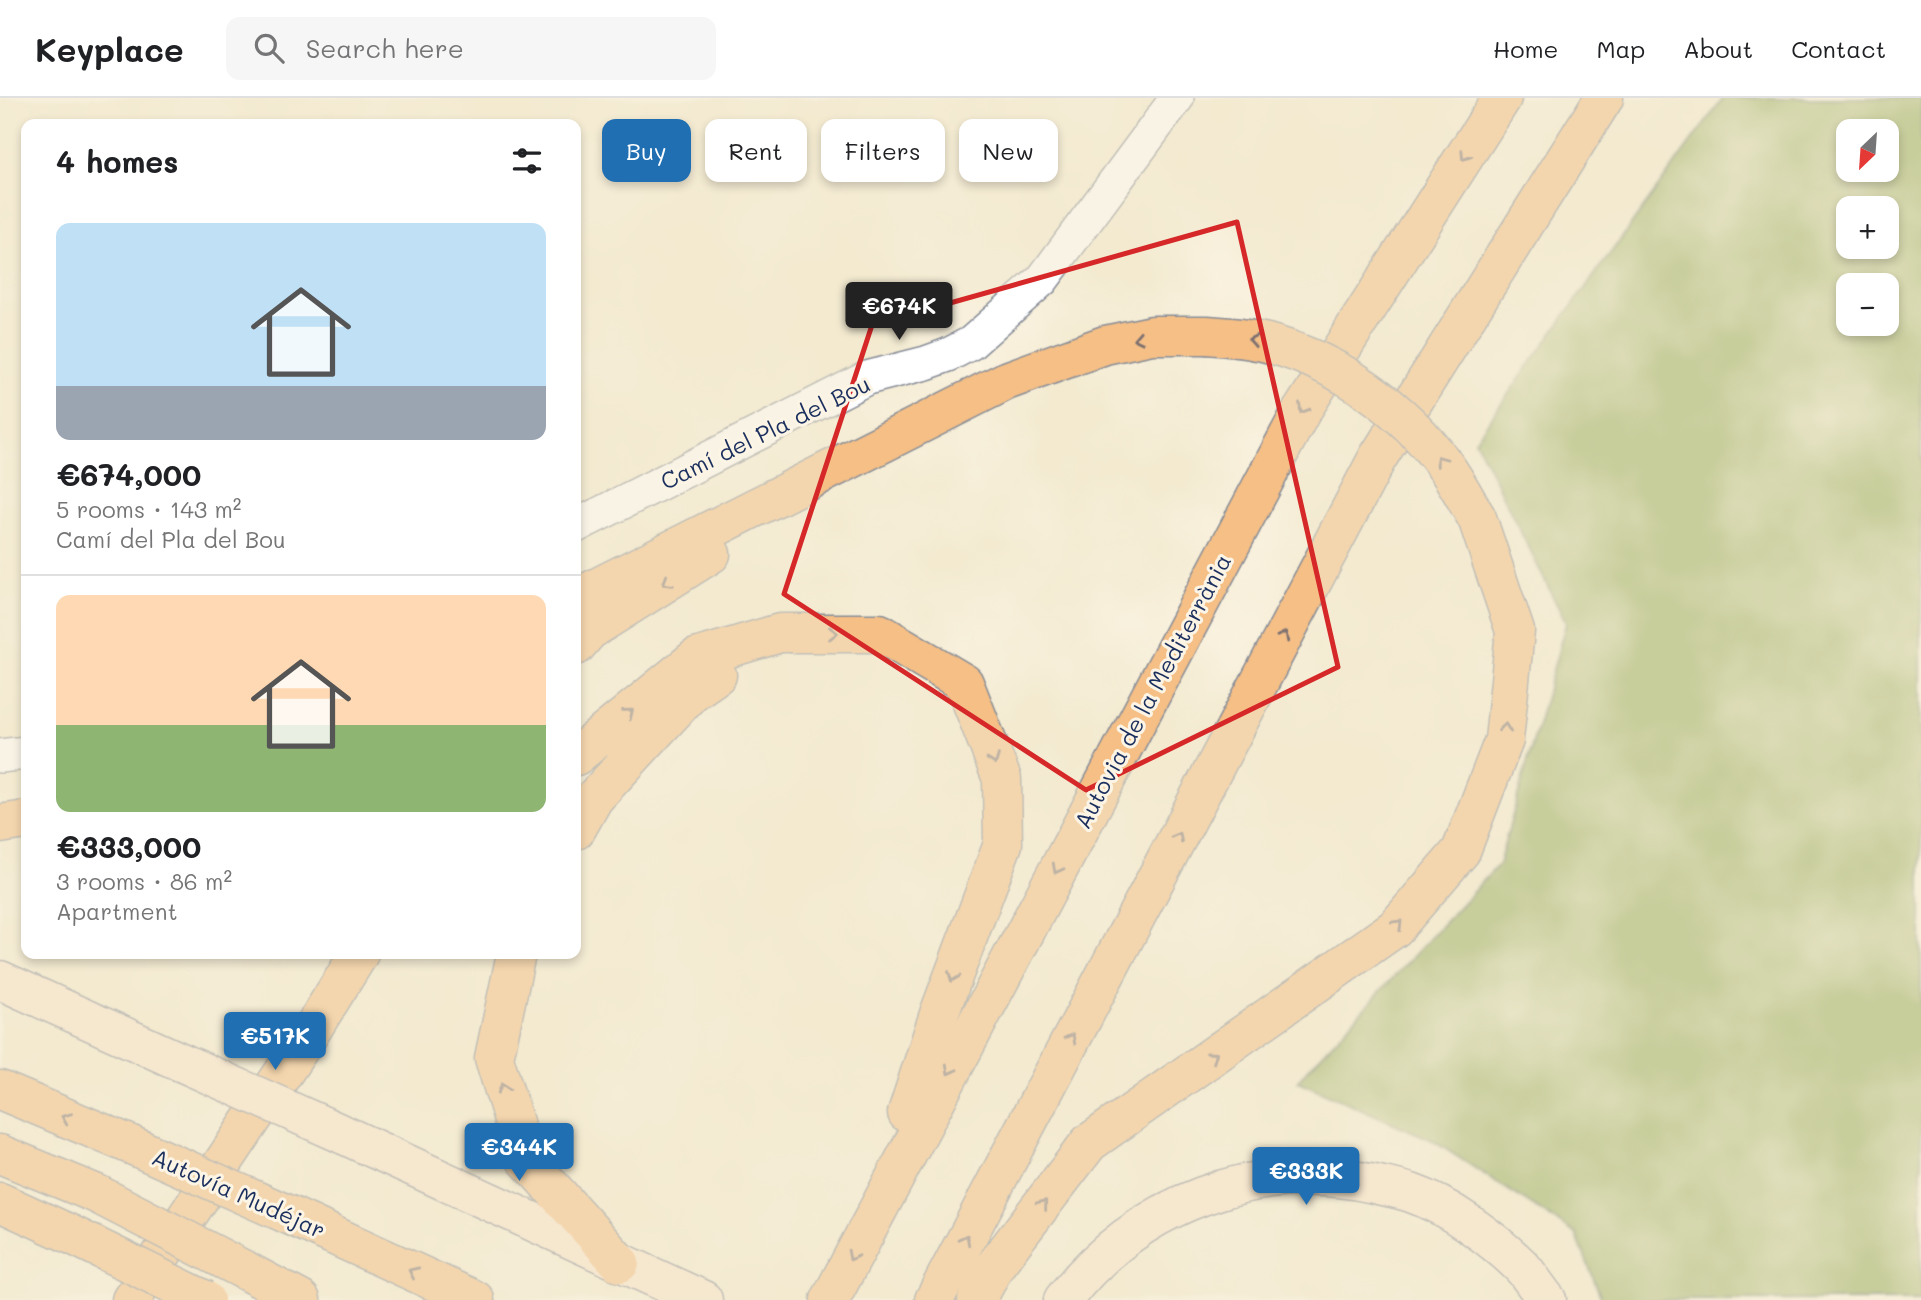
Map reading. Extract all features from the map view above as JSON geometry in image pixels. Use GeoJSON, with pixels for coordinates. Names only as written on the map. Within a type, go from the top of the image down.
{"type":"FeatureCollection","features":[{"type":"Feature","properties":{"kind":"highway","name":"Autovia de la Mediterrània"},"geometry":{"type":"LineString","coordinates":[[830,1300],[1301,412],[1502,98]]}},
{"type":"Feature","properties":{"kind":"highway"},"geometry":{"type":"LineString","coordinates":[[934,1300],[1377,459],[1604,98]]}},
{"type":"Feature","properties":{"kind":"highway"},"geometry":{"type":"LineString","coordinates":[[581,595],[1006,381],[1094,349],[1153,335],[1236,337],[1273,344],[1307,356],[1353,380],[1416,432],[1443,463],[1477,518],[1515,631],[1504,740],[1461,850],[1395,928],[1089,1143],[994,1267],[977,1300]]}},
{"type":"Feature","properties":{"kind":"highway"},"geometry":{"type":"LineString","coordinates":[[581,640],[589,631],[911,428]]}},
{"type":"Feature","properties":{"kind":"highway"},"geometry":{"type":"LineString","coordinates":[[581,821],[594,798],[691,693],[780,633]]}},
{"type":"Feature","properties":{"kind":"highway"},"geometry":{"type":"LineString","coordinates":[[581,752],[696,658],[780,633],[880,633],[964,683],[1002,779],[1003,844],[939,1014],[875,1211]]}},
{"type":"Feature","properties":{"kind":"highway"},"geometry":{"type":"LineString","coordinates":[[0,824],[21,821]]}},
{"type":"Feature","properties":{"kind":"highway"},"geometry":{"type":"LineString","coordinates":[[131,1300],[308,1036],[356,959]]}},
{"type":"Feature","properties":{"kind":"highway"},"geometry":{"type":"LineString","coordinates":[[308,1036],[380,959]]}},
{"type":"Feature","properties":{"kind":"highway"},"geometry":{"type":"LineString","coordinates":[[515,959],[494,1058],[524,1158],[620,1262]]}},
{"type":"Feature","properties":{"kind":"highway","name":"Autovía Mudéjar"},"geometry":{"type":"LineString","coordinates":[[0,1090],[289,1214],[475,1300]]}},
{"type":"Feature","properties":{"kind":"highway"},"geometry":{"type":"LineString","coordinates":[[0,1154],[97,1194],[300,1300]]}},
{"type":"Feature","properties":{"kind":"highway"},"geometry":{"type":"LineString","coordinates":[[0,1202],[205,1300]]}},
{"type":"Feature","properties":{"kind":"highway"},"geometry":{"type":"LineString","coordinates":[[0,1209],[70,1234]]}},
{"type":"Feature","properties":{"kind":"main road"},"geometry":{"type":"LineString","coordinates":[[0,980],[687,1293]]}},
{"type":"Feature","properties":{"kind":"main road"},"geometry":{"type":"LineString","coordinates":[[1063,1300],[1082,1274],[1127,1234],[1177,1206],[1235,1185],[1291,1177],[1348,1178],[1411,1193],[1464,1220],[1521,1267],[1547,1300]]}},
{"type":"Feature","properties":{"kind":"street","name":"Camí del Pla del Bou"},"geometry":{"type":"LineString","coordinates":[[581,523],[867,378],[926,363],[971,343],[1042,280],[1177,98]]}},
{"type":"Feature","properties":{"kind":"street"},"geometry":{"type":"LineString","coordinates":[[0,755],[21,753]]}},
{"type":"Feature","properties":{"kind":"highlighted area"},"geometry":{"type":"Polygon","coordinates":[[[1237,222],[1338,667],[1086,790],[784,594],[872,325],[1237,222]]]}},
{"type":"Feature","properties":{"kind":"green space"},"geometry":{"type":"Polygon","coordinates":[[[1723,98],[1921,98],[1921,1300],[1602,1300],[1576,1234],[1430,1139],[1297,1081],[1499,864],[1566,623],[1475,440],[1723,98]]]}}]}
